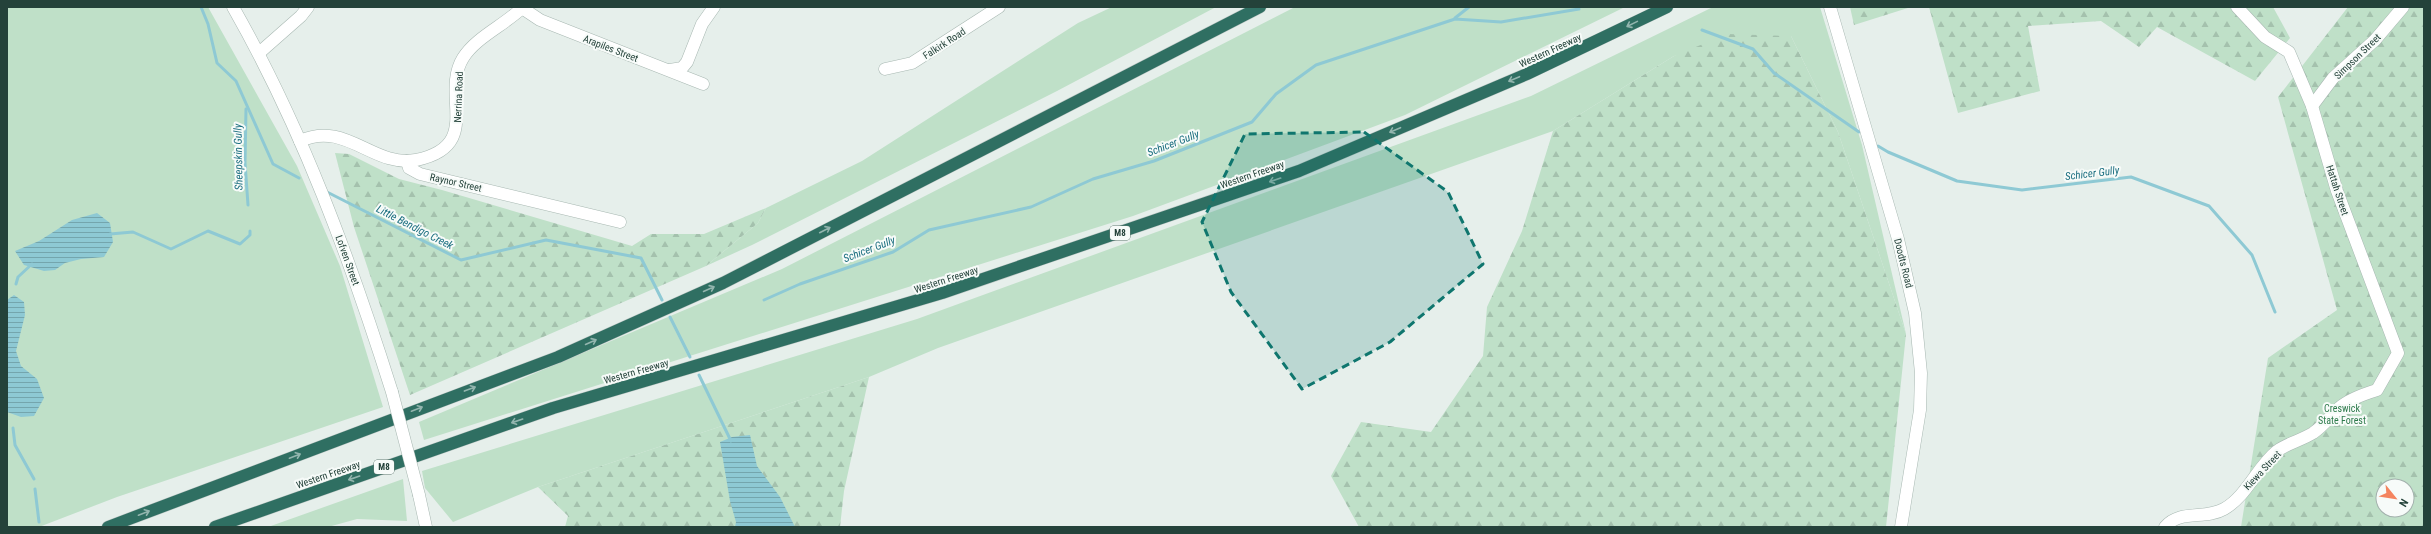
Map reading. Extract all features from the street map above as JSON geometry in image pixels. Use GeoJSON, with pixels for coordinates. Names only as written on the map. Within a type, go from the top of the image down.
{"type":"FeatureCollection","features":[{"type":"Feature","properties":{"kind":"highway"},"geometry":{"type":"LineString","coordinates":[[108,527],[558,357],[723,282],[1260,7]]}},
{"type":"Feature","properties":{"kind":"highway","name":"Western Freeway"},"geometry":{"type":"LineString","coordinates":[[215,527],[553,408],[942,293],[1298,171],[1527,74],[1667,7]]}},
{"type":"Feature","properties":{"kind":"street","name":"Lofven Street"},"geometry":{"type":"LineString","coordinates":[[233,7],[259,53],[300,141],[345,250],[392,392],[426,527]]}},
{"type":"Feature","properties":{"kind":"street"},"geometry":{"type":"LineString","coordinates":[[259,53],[301,16],[308,7]]}},
{"type":"Feature","properties":{"kind":"street","name":"Arapiles Street"},"geometry":{"type":"LineString","coordinates":[[523,7],[540,20],[703,84]]}},
{"type":"Feature","properties":{"kind":"street","name":"Nerrina Road"},"geometry":{"type":"LineString","coordinates":[[407,161],[431,155],[452,139],[457,125],[456,77],[462,59],[474,46],[523,7]]}},
{"type":"Feature","properties":{"kind":"street"},"geometry":{"type":"LineString","coordinates":[[670,70],[682,68],[687,62],[702,24],[714,7]]}},
{"type":"Feature","properties":{"kind":"street","name":"Falkirk Road"},"geometry":{"type":"LineString","coordinates":[[885,69],[912,63],[999,7]]}},
{"type":"Feature","properties":{"kind":"street","name":"Doodts Road"},"geometry":{"type":"LineString","coordinates":[[1830,7],[1898,239],[1915,313],[1920,357],[1920,410],[1901,527]]}},
{"type":"Feature","properties":{"kind":"street","name":"Hattah Street"},"geometry":{"type":"LineString","coordinates":[[2237,7],[2265,37],[2289,52],[2312,106],[2338,191],[2398,353],[2377,390]]}},
{"type":"Feature","properties":{"kind":"street","name":"Simpson Street"},"geometry":{"type":"LineString","coordinates":[[2312,106],[2333,78],[2375,40],[2403,7]]}},
{"type":"Feature","properties":{"kind":"street"},"geometry":{"type":"LineString","coordinates":[[300,141],[318,135],[337,136],[384,156],[407,161]]}},
{"type":"Feature","properties":{"kind":"street","name":"Raynor Street"},"geometry":{"type":"LineString","coordinates":[[407,161],[410,169],[420,174],[620,222]]}},
{"type":"Feature","properties":{"kind":"street","name":"Kiewa Street"},"geometry":{"type":"LineString","coordinates":[[2165,527],[2171,521],[2182,516],[2210,513],[2224,509],[2238,497],[2277,451],[2312,434],[2340,407],[2361,395],[2377,390]]}},
{"type":"Feature","properties":{"kind":"highlighted area"},"geometry":{"type":"Polygon","coordinates":[[[1364,132],[1448,192],[1483,264],[1390,342],[1302,389],[1231,292],[1202,222],[1245,134],[1364,132]]]}},
{"type":"Feature","properties":{"kind":"green space"},"geometry":{"type":"Polygon","coordinates":[[[7,7],[208,7],[297,166],[340,266],[383,407],[117,497],[39,527],[7,527],[7,7]]]}},
{"type":"Feature","properties":{"kind":"green space"},"geometry":{"type":"Polygon","coordinates":[[[1112,7],[1216,7],[1057,91],[752,245],[706,266],[758,223],[766,208],[862,161],[1078,23],[1112,7]]]}},
{"type":"Feature","properties":{"kind":"green space"},"geometry":{"type":"Polygon","coordinates":[[[1295,7],[1625,7],[1405,115],[1133,216],[424,440],[419,422],[782,269],[1295,7]]]}},
{"type":"Feature","properties":{"kind":"green space"},"geometry":{"type":"Polygon","coordinates":[[[1713,7],[1820,7],[1862,145],[1906,334],[1838,132],[1791,36],[1674,56],[1553,131],[938,348],[869,377],[538,487],[453,522],[425,488],[422,471],[917,319],[1531,96],[1713,7]]]}},
{"type":"Feature","properties":{"kind":"green space"},"geometry":{"type":"Polygon","coordinates":[[[1850,7],[1911,7],[1854,25],[1850,7]]]}},
{"type":"Feature","properties":{"kind":"green space"},"geometry":{"type":"Polygon","coordinates":[[[1929,7],[2273,7],[2290,38],[2255,81],[2157,27],[2139,47],[2101,21],[2028,26],[2040,91],[1958,113],[1929,7]]]}},
{"type":"Feature","properties":{"kind":"green space","name":"Creswick State Forest"},"geometry":{"type":"Polygon","coordinates":[[[2348,7],[2424,7],[2424,527],[2241,527],[2268,358],[2337,310],[2278,97],[2348,7]]]}},
{"type":"Feature","properties":{"kind":"green space"},"geometry":{"type":"Polygon","coordinates":[[[1727,34],[1791,36],[1838,132],[1906,334],[1886,527],[1359,527],[1331,476],[1361,422],[1431,432],[1483,356],[1487,307],[1522,231],[1553,131],[1674,56],[1727,34]]]}},
{"type":"Feature","properties":{"kind":"green space"},"geometry":{"type":"Polygon","coordinates":[[[335,153],[349,154],[399,179],[442,190],[632,246],[651,234],[704,234],[766,208],[758,223],[706,266],[410,395],[354,227],[335,153]]]}},
{"type":"Feature","properties":{"kind":"green space"},"geometry":{"type":"Polygon","coordinates":[[[869,377],[844,491],[840,527],[565,527],[568,516],[538,487],[869,377]]]}},
{"type":"Feature","properties":{"kind":"green space"},"geometry":{"type":"Polygon","coordinates":[[[403,479],[407,521],[357,519],[328,527],[268,527],[403,479]]]}},
{"type":"Feature","properties":{"kind":"water"},"geometry":{"type":"Polygon","coordinates":[[[97,213],[110,223],[113,242],[104,257],[81,259],[65,263],[55,270],[44,271],[24,265],[15,251],[39,241],[72,220],[97,213]]]}},
{"type":"Feature","properties":{"kind":"water"},"geometry":{"type":"Polygon","coordinates":[[[14,295],[24,302],[25,315],[16,351],[21,366],[37,379],[44,398],[34,416],[21,417],[7,412],[7,300],[14,295]]]}},
{"type":"Feature","properties":{"kind":"water"},"geometry":{"type":"Polygon","coordinates":[[[750,435],[757,466],[780,497],[795,527],[735,527],[736,522],[730,501],[720,442],[732,437],[750,435]]]}},
{"type":"Feature","properties":{"kind":"waterway","name":"Little Bendigo Creek"},"geometry":{"type":"LineString","coordinates":[[201,7],[208,24],[217,63],[236,81],[273,164],[299,178]]}},
{"type":"Feature","properties":{"kind":"waterway"},"geometry":{"type":"LineString","coordinates":[[1455,18],[1469,7]]}},
{"type":"Feature","properties":{"kind":"waterway","name":"Schicer Gully"},"geometry":{"type":"LineString","coordinates":[[764,300],[800,284],[893,252],[929,230],[1031,207],[1093,179],[1154,161],[1252,122],[1276,94],[1316,65],[1455,19],[1501,22],[1579,9]]}},
{"type":"Feature","properties":{"kind":"waterway","name":"Schicer Gully"},"geometry":{"type":"LineString","coordinates":[[1702,30],[1753,49],[1774,73],[1859,132]]}},
{"type":"Feature","properties":{"kind":"waterway","name":"Sheepskin Gully"},"geometry":{"type":"LineString","coordinates":[[246,109],[245,163],[248,205]]}},
{"type":"Feature","properties":{"kind":"waterway","name":"Schicer Gully"},"geometry":{"type":"LineString","coordinates":[[1878,146],[1888,152],[1957,181],[2022,190],[2131,177],[2209,206],[2252,255],[2275,312]]}},
{"type":"Feature","properties":{"kind":"waterway","name":"Little Bendigo Creek"},"geometry":{"type":"LineString","coordinates":[[327,192],[461,260],[546,240],[641,258],[662,300]]}},
{"type":"Feature","properties":{"kind":"waterway","name":"Sheepskin Gully"},"geometry":{"type":"LineString","coordinates":[[110,234],[133,232],[171,249],[208,231],[240,244],[250,235],[250,231]]}},
{"type":"Feature","properties":{"kind":"waterway","name":"Sheepskin Gully"},"geometry":{"type":"LineString","coordinates":[[16,284],[18,277],[32,264]]}},
{"type":"Feature","properties":{"kind":"waterway","name":"Little Bendigo Creek"},"geometry":{"type":"LineString","coordinates":[[670,317],[690,357]]}},
{"type":"Feature","properties":{"kind":"waterway","name":"Little Bendigo Creek"},"geometry":{"type":"LineString","coordinates":[[699,375],[731,441]]}},
{"type":"Feature","properties":{"kind":"waterway","name":"Sheepskin Gully"},"geometry":{"type":"LineString","coordinates":[[13,428],[15,445],[34,479]]}},
{"type":"Feature","properties":{"kind":"waterway","name":"Sheepskin Gully"},"geometry":{"type":"LineString","coordinates":[[35,489],[39,522]]}}]}
